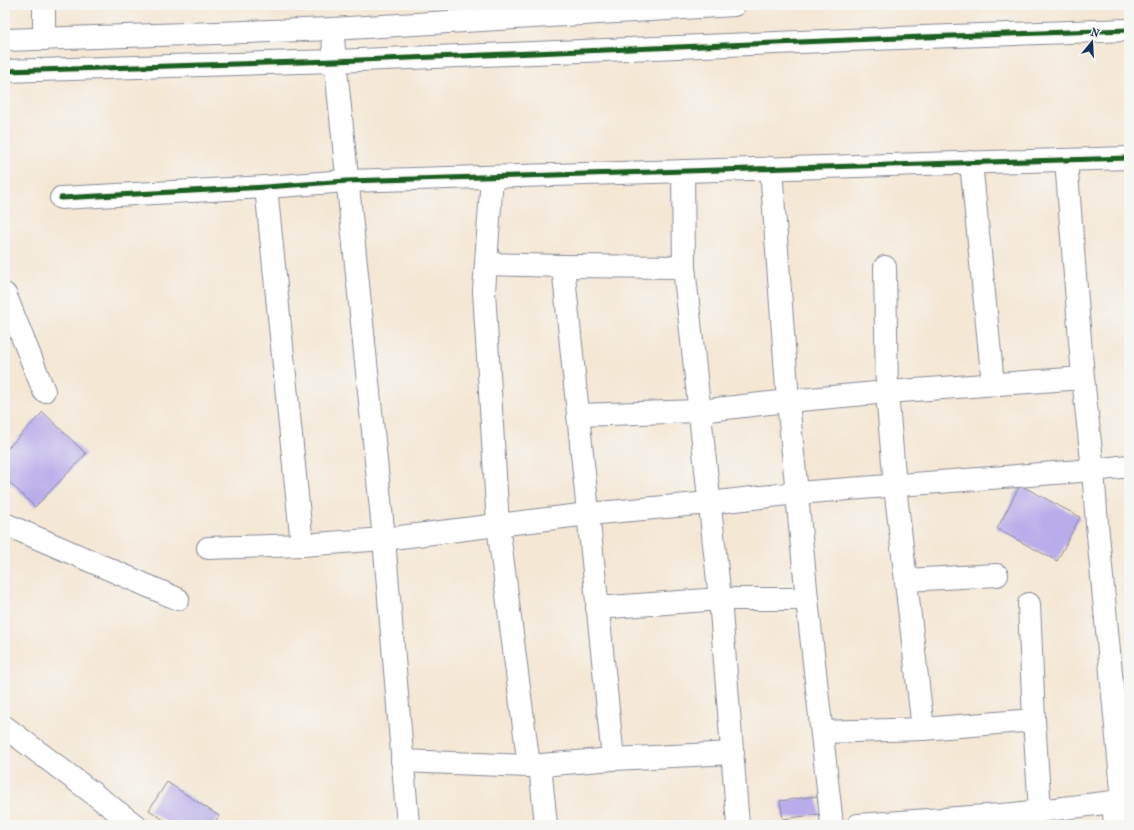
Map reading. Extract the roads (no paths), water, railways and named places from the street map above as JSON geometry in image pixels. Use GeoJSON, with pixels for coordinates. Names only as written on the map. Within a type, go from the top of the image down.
{"type":"FeatureCollection","features":[{"type":"Feature","properties":{"kind":"street"},"geometry":{"type":"LineString","coordinates":[[44,5],[44,39]]}},
{"type":"Feature","properties":{"kind":"street"},"geometry":{"type":"LineString","coordinates":[[5,40],[332,29],[734,5]]}},
{"type":"Feature","properties":{"kind":"street"},"geometry":{"type":"LineString","coordinates":[[332,29],[384,538],[408,825]]}},
{"type":"Feature","properties":{"kind":"street"},"geometry":{"type":"LineString","coordinates":[[5,71],[335,61],[1129,30]]}},
{"type":"Feature","properties":{"kind":"street"},"geometry":{"type":"LineString","coordinates":[[61,198],[347,181],[1129,158]]}},
{"type":"Feature","properties":{"kind":"street"},"geometry":{"type":"LineString","coordinates":[[1066,160],[1083,378],[1093,470],[1122,801],[1115,825]]}},
{"type":"Feature","properties":{"kind":"street"},"geometry":{"type":"LineString","coordinates":[[971,162],[993,384]]}},
{"type":"Feature","properties":{"kind":"street"},"geometry":{"type":"LineString","coordinates":[[771,168],[788,401],[807,599],[832,825]]}},
{"type":"Feature","properties":{"kind":"street"},"geometry":{"type":"LineString","coordinates":[[683,171],[684,267],[720,599],[738,825]]}},
{"type":"Feature","properties":{"kind":"street"},"geometry":{"type":"LineString","coordinates":[[492,177],[484,291],[498,525],[534,766],[546,825]]}},
{"type":"Feature","properties":{"kind":"street"},"geometry":{"type":"LineString","coordinates":[[266,187],[302,545]]}},
{"type":"Feature","properties":{"kind":"street"},"geometry":{"type":"LineString","coordinates":[[486,264],[684,267]]}},
{"type":"Feature","properties":{"kind":"street"},"geometry":{"type":"LineString","coordinates":[[563,266],[613,759]]}},
{"type":"Feature","properties":{"kind":"street"},"geometry":{"type":"LineString","coordinates":[[885,266],[888,392],[895,486],[923,729]]}},
{"type":"Feature","properties":{"kind":"street"},"geometry":{"type":"LineString","coordinates":[[5,294],[44,391]]}},
{"type":"Feature","properties":{"kind":"street"},"geometry":{"type":"LineString","coordinates":[[578,415],[699,411],[888,392],[1083,378]]}},
{"type":"Feature","properties":{"kind":"street"},"geometry":{"type":"LineString","coordinates":[[208,548],[302,545],[384,538],[588,514],[797,493],[1129,466]]}},
{"type":"Feature","properties":{"kind":"street"},"geometry":{"type":"LineString","coordinates":[[6,528],[178,599]]}},
{"type":"Feature","properties":{"kind":"street"},"geometry":{"type":"LineString","coordinates":[[906,580],[997,576]]}},
{"type":"Feature","properties":{"kind":"street"},"geometry":{"type":"LineString","coordinates":[[597,608],[720,599],[807,599]]}},
{"type":"Feature","properties":{"kind":"street"},"geometry":{"type":"LineString","coordinates":[[1029,604],[1040,811]]}},
{"type":"Feature","properties":{"kind":"street"},"geometry":{"type":"LineString","coordinates":[[822,732],[923,729],[1034,720]]}},
{"type":"Feature","properties":{"kind":"street"},"geometry":{"type":"LineString","coordinates":[[5,728],[135,825]]}},
{"type":"Feature","properties":{"kind":"street"},"geometry":{"type":"LineString","coordinates":[[402,761],[534,766],[613,759],[733,753]]}},
{"type":"Feature","properties":{"kind":"street"},"geometry":{"type":"LineString","coordinates":[[858,825],[1015,819],[1040,811],[1122,801]]}}]}
